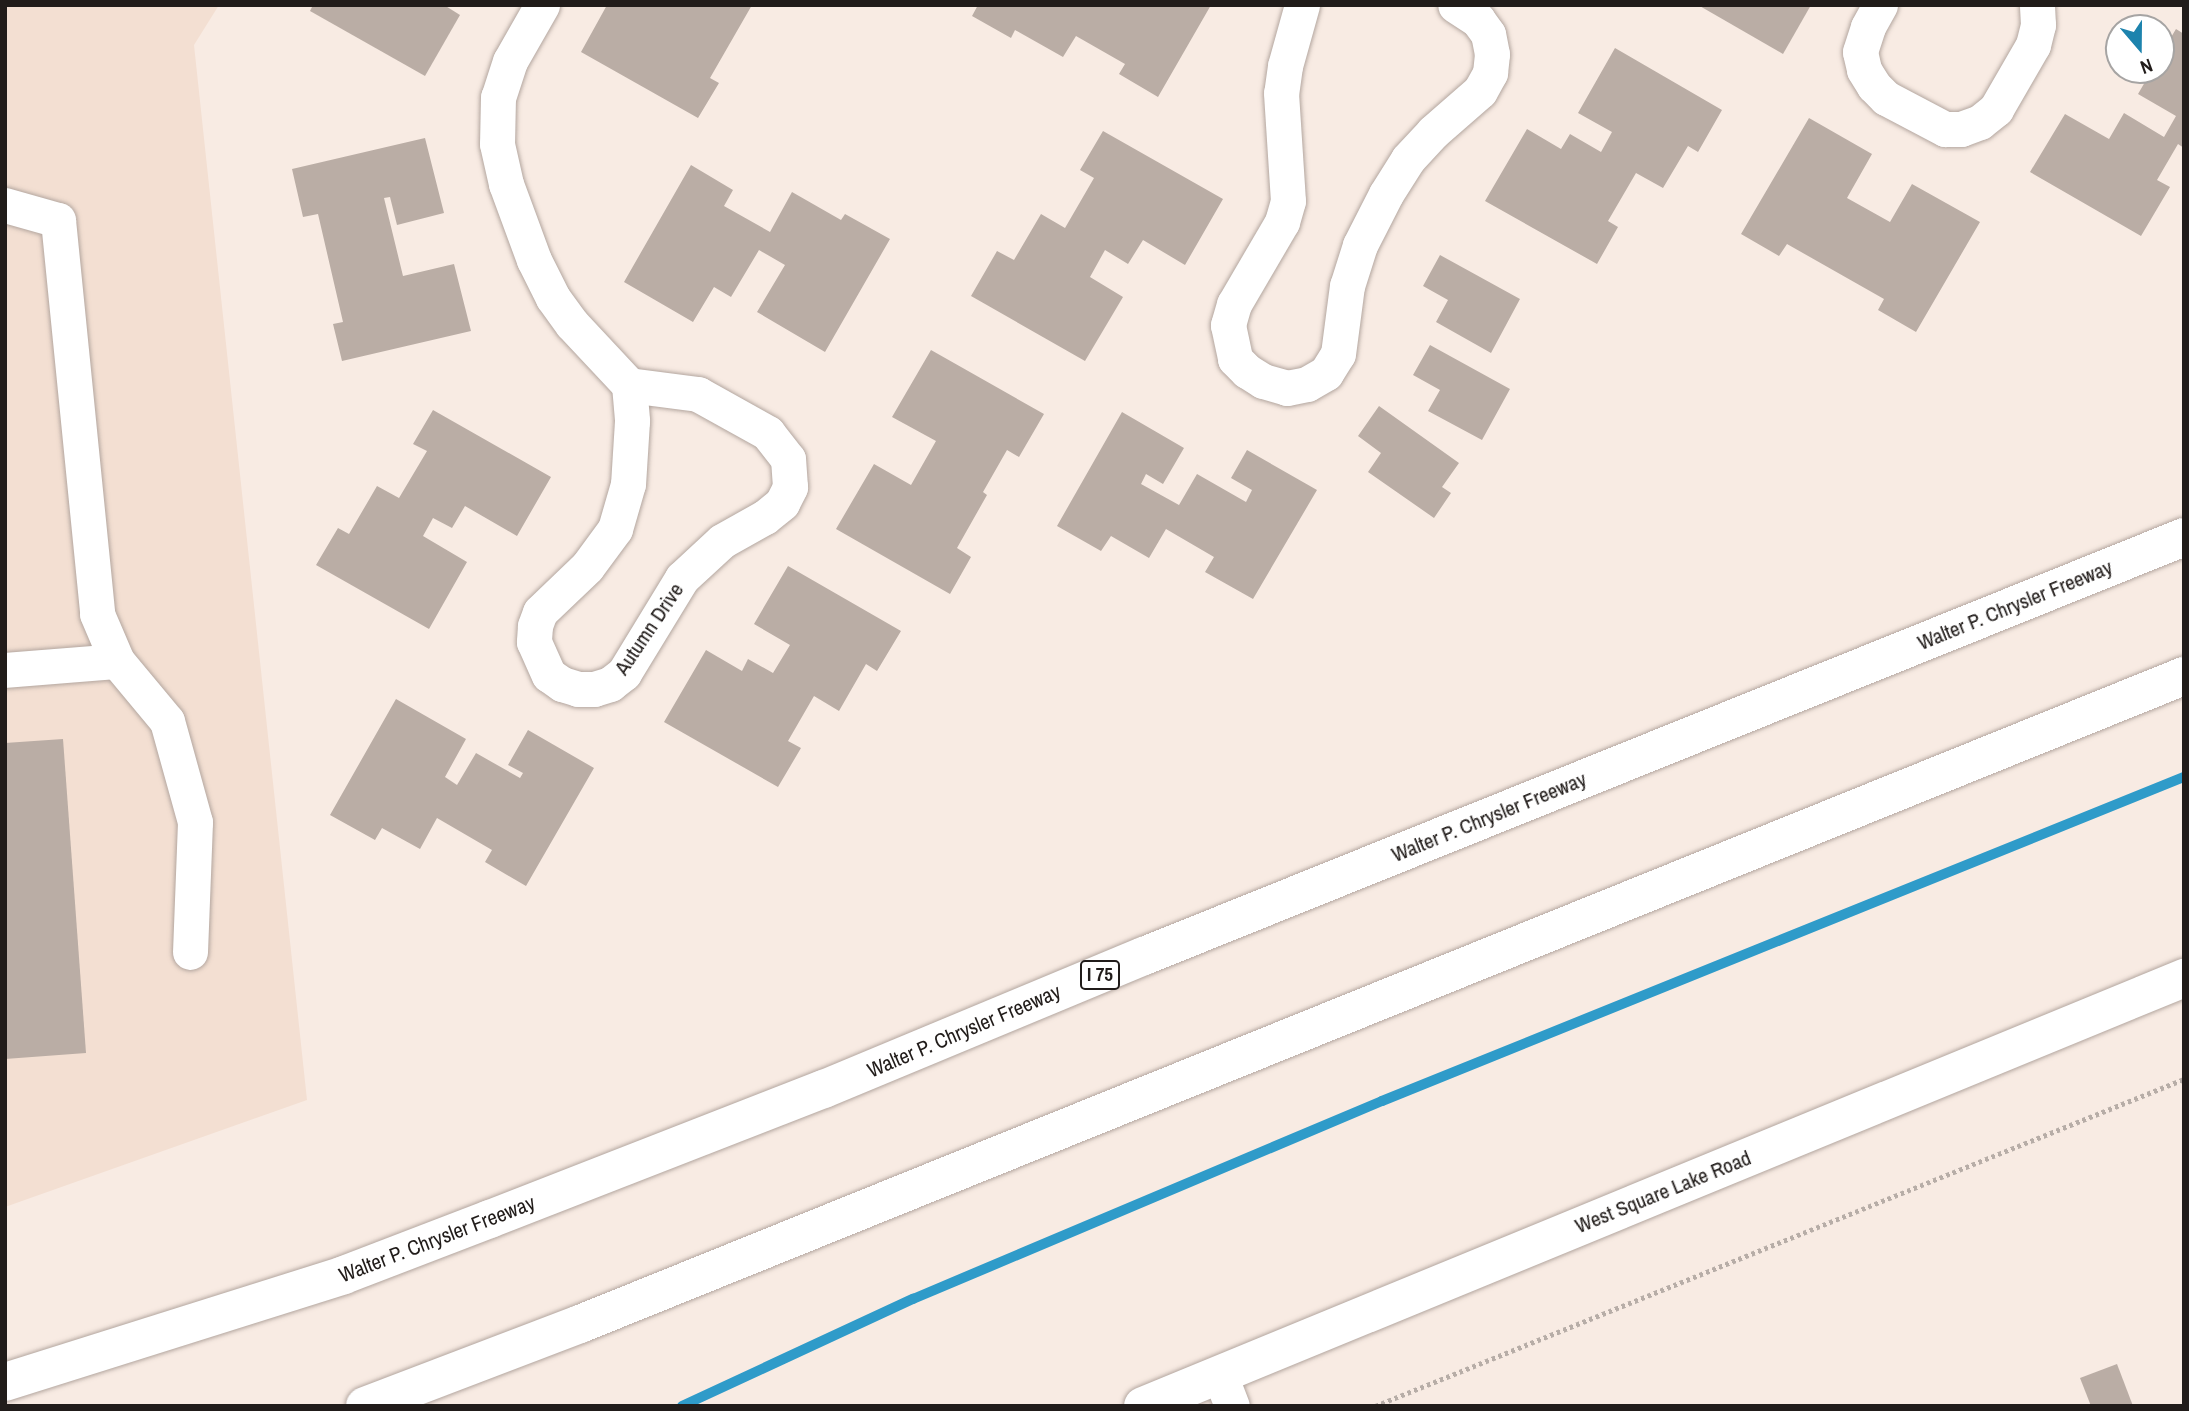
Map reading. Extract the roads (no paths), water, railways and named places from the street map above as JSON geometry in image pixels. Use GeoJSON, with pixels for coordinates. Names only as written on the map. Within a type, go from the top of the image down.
{"type":"FeatureCollection","features":[{"type":"Feature","properties":{"kind":"main road","name":"Walter P. Chrysler Freeway"},"geometry":{"type":"LineString","coordinates":[[5,1382],[344,1275],[554,1194],[824,1089],[1157,951],[2184,537]]}},
{"type":"Feature","properties":{"kind":"main road"},"geometry":{"type":"LineString","coordinates":[[365,1406],[579,1324],[2184,676]]}},
{"type":"Feature","properties":{"kind":"main road","name":"West Square Lake Road"},"geometry":{"type":"LineString","coordinates":[[1150,1404],[1226,1390],[2184,978]]}},
{"type":"Feature","properties":{"kind":"street"},"geometry":{"type":"LineString","coordinates":[[542,5],[510,61],[498,97],[497,144],[506,184],[534,260],[554,298],[572,324],[629,385]]}},
{"type":"Feature","properties":{"kind":"street"},"geometry":{"type":"LineString","coordinates":[[1302,5],[1284,66],[1281,93],[1287,201],[1282,222],[1234,304],[1228,324],[1236,359],[1247,372],[1263,381],[1287,388],[1307,384],[1326,373],[1338,354],[1347,286],[1360,245],[1386,194],[1408,159],[1433,132],[1480,91],[1490,73],[1492,54],[1488,34],[1478,20],[1455,5]]}},
{"type":"Feature","properties":{"kind":"street"},"geometry":{"type":"LineString","coordinates":[[1880,5],[1868,27],[1860,51],[1864,70],[1886,98],[1945,129],[1961,129],[1980,122],[1996,109],[2033,45],[2038,25],[2036,5]]}},
{"type":"Feature","properties":{"kind":"street"},"geometry":{"type":"LineString","coordinates":[[5,205],[58,220],[97,614],[117,661],[167,721],[195,822],[190,952]]}},
{"type":"Feature","properties":{"kind":"street","name":"Autumn Drive"},"geometry":{"type":"LineString","coordinates":[[629,385],[698,394],[768,433],[788,459],[790,487],[782,503],[765,517],[722,541],[688,572],[670,595],[624,673],[610,684],[594,689],[578,689],[562,684],[549,675],[539,659],[534,642],[535,626],[540,612],[604,547],[622,511],[631,463],[629,385]]}},
{"type":"Feature","properties":{"kind":"street"},"geometry":{"type":"LineString","coordinates":[[5,670],[117,661]]}},
{"type":"Feature","properties":{"kind":"waterway"},"geometry":{"type":"LineString","coordinates":[[682,1406],[913,1299],[1382,1101],[2184,777]]}}]}
